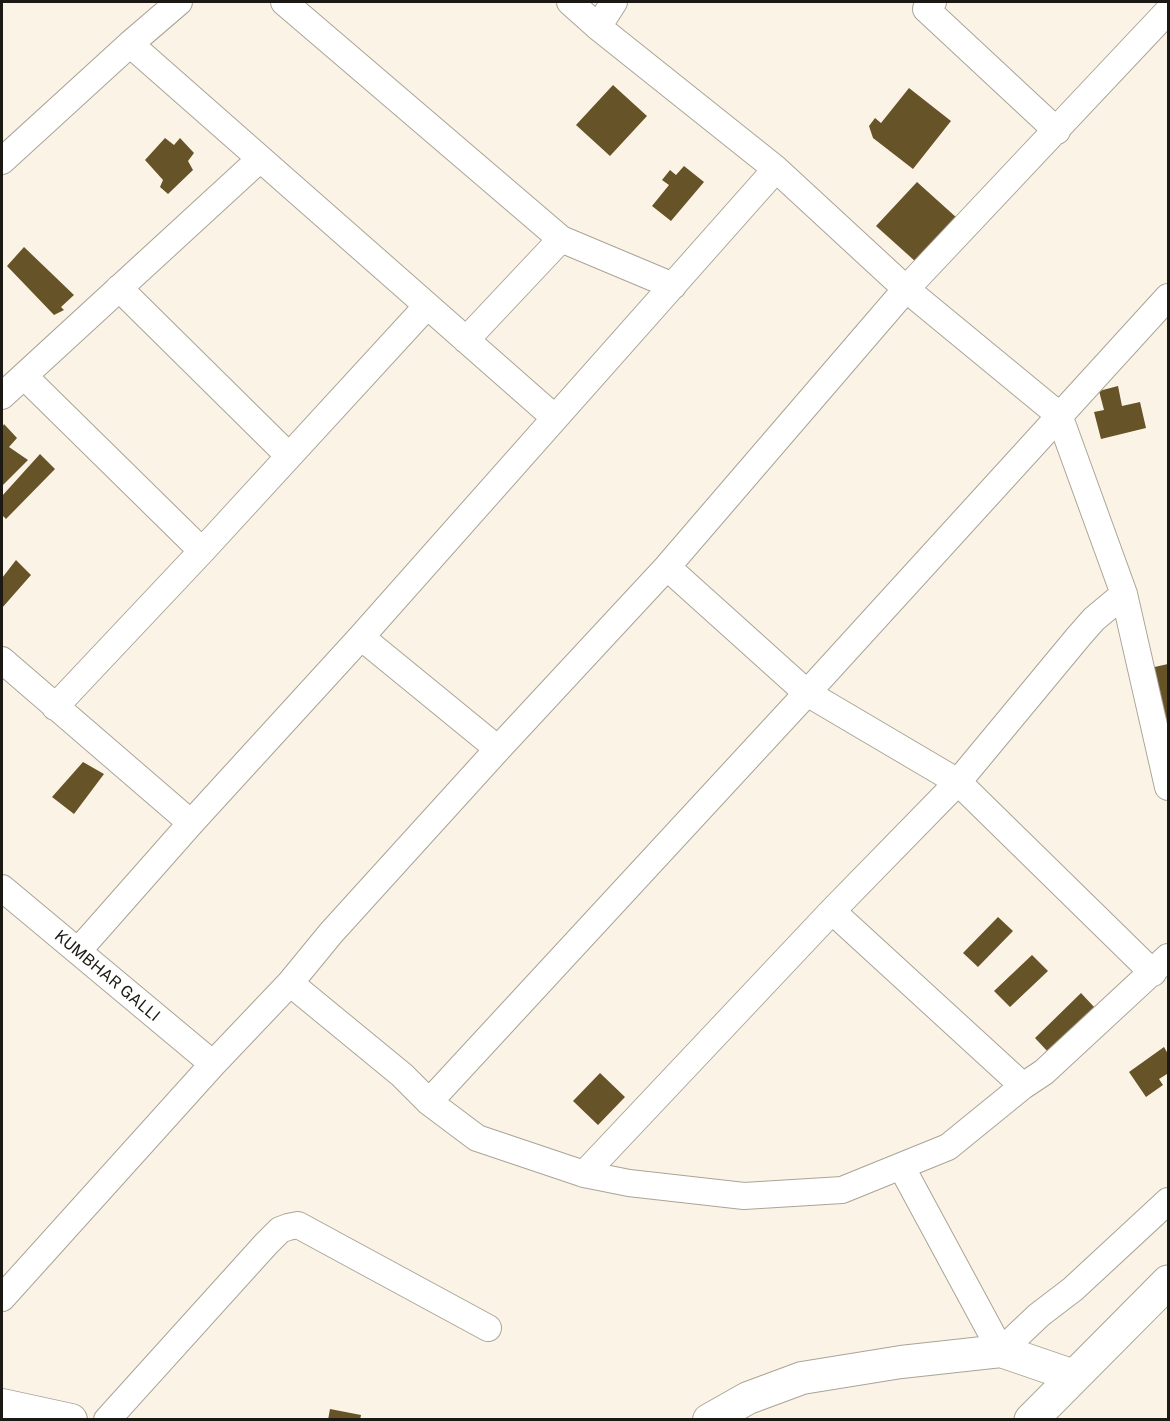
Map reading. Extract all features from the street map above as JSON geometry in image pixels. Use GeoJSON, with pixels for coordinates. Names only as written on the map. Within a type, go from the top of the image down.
{"type":"FeatureCollection","features":[{"type":"Feature","properties":{"kind":"main road"},"geometry":{"type":"LineString","coordinates":[[1031,1419],[1165,1292]]}},
{"type":"Feature","properties":{"kind":"street"},"geometry":{"type":"LineString","coordinates":[[2,162],[179,2]]}},
{"type":"Feature","properties":{"kind":"street"},"geometry":{"type":"LineString","coordinates":[[284,2],[561,239],[673,286]]}},
{"type":"Feature","properties":{"kind":"street"},"geometry":{"type":"LineString","coordinates":[[570,2],[776,169],[906,289],[1059,415],[1124,594],[1168,787]]}},
{"type":"Feature","properties":{"kind":"street"},"geometry":{"type":"LineString","coordinates":[[598,27],[614,2]]}},
{"type":"Feature","properties":{"kind":"street"},"geometry":{"type":"LineString","coordinates":[[925,4],[1057,131]]}},
{"type":"Feature","properties":{"kind":"street"},"geometry":{"type":"LineString","coordinates":[[2,1298],[290,982],[331,933],[498,749],[667,567],[906,289],[1168,11]]}},
{"type":"Feature","properties":{"kind":"street"},"geometry":{"type":"LineString","coordinates":[[130,44],[555,418]]}},
{"type":"Feature","properties":{"kind":"street"},"geometry":{"type":"LineString","coordinates":[[2,396],[260,159]]}},
{"type":"Feature","properties":{"kind":"street"},"geometry":{"type":"LineString","coordinates":[[78,951],[361,637],[776,169]]}},
{"type":"Feature","properties":{"kind":"street"},"geometry":{"type":"LineString","coordinates":[[466,340],[561,239]]}},
{"type":"Feature","properties":{"kind":"street"},"geometry":{"type":"LineString","coordinates":[[119,288],[289,456]]}},
{"type":"Feature","properties":{"kind":"street"},"geometry":{"type":"LineString","coordinates":[[429,1102],[807,693],[1168,297]]}},
{"type":"Feature","properties":{"kind":"street"},"geometry":{"type":"LineString","coordinates":[[55,707],[427,306]]}},
{"type":"Feature","properties":{"kind":"street"},"geometry":{"type":"LineString","coordinates":[[24,376],[202,550]]}},
{"type":"Feature","properties":{"kind":"street"},"geometry":{"type":"LineString","coordinates":[[290,982],[402,1075],[429,1102],[477,1138],[584,1174],[629,1184],[744,1196],[842,1190],[948,1147],[1023,1086],[1044,1072],[1161,965],[958,782],[807,693],[667,567]]}},
{"type":"Feature","properties":{"kind":"street"},"geometry":{"type":"LineString","coordinates":[[584,1174],[832,911],[958,782],[1078,636],[1124,594]]}},
{"type":"Feature","properties":{"kind":"street"},"geometry":{"type":"LineString","coordinates":[[361,637],[498,749]]}},
{"type":"Feature","properties":{"kind":"street"},"geometry":{"type":"LineString","coordinates":[[2,660],[191,823]]}},
{"type":"Feature","properties":{"kind":"street","name":"KUMBHAR GALLI"},"geometry":{"type":"LineString","coordinates":[[2,888],[213,1064]]}},
{"type":"Feature","properties":{"kind":"street"},"geometry":{"type":"LineString","coordinates":[[832,911],[1023,1086]]}},
{"type":"Feature","properties":{"kind":"street"},"geometry":{"type":"LineString","coordinates":[[901,1166],[1001,1351]]}},
{"type":"Feature","properties":{"kind":"street"},"geometry":{"type":"LineString","coordinates":[[1001,1351],[1168,1202]]}},
{"type":"Feature","properties":{"kind":"street"},"geometry":{"type":"LineString","coordinates":[[107,1419],[266,1244],[280,1230],[288,1227],[298,1225],[488,1328]]}},
{"type":"Feature","properties":{"kind":"street"},"geometry":{"type":"LineString","coordinates":[[709,1419],[748,1398],[802,1378],[901,1362],[1001,1351],[1074,1376]]}},
{"type":"Feature","properties":{"kind":"street"},"geometry":{"type":"LineString","coordinates":[[2,1405],[71,1419]]}},
{"type":"Feature","properties":{"kind":"building"},"geometry":{"type":"Polygon","coordinates":[[[613,85],[647,116],[610,156],[576,125],[613,85]]]}},
{"type":"Feature","properties":{"kind":"building"},"geometry":{"type":"Polygon","coordinates":[[[909,88],[951,121],[913,169],[873,138],[869,126],[875,118],[881,123],[909,88]]]}},
{"type":"Feature","properties":{"kind":"building"},"geometry":{"type":"Polygon","coordinates":[[[165,138],[174,145],[180,138],[194,153],[188,161],[193,170],[168,194],[160,187],[163,180],[145,160],[165,138]]]}},
{"type":"Feature","properties":{"kind":"building"},"geometry":{"type":"Polygon","coordinates":[[[684,166],[704,182],[671,221],[652,206],[669,185],[662,180],[670,170],[676,175],[684,166]]]}},
{"type":"Feature","properties":{"kind":"building"},"geometry":{"type":"Polygon","coordinates":[[[917,182],[957,218],[916,262],[876,226],[917,182]]]}},
{"type":"Feature","properties":{"kind":"building"},"geometry":{"type":"Polygon","coordinates":[[[24,247],[74,295],[61,307],[64,310],[54,315],[7,266],[24,247]]]}},
{"type":"Feature","properties":{"kind":"building"},"geometry":{"type":"Polygon","coordinates":[[[1118,386],[1122,406],[1140,402],[1146,428],[1101,439],[1094,412],[1104,410],[1099,391],[1118,386]]]}},
{"type":"Feature","properties":{"kind":"building"},"geometry":{"type":"Polygon","coordinates":[[[4,424],[17,438],[9,447],[28,460],[2,486],[2,428],[4,424]]]}},
{"type":"Feature","properties":{"kind":"building"},"geometry":{"type":"Polygon","coordinates":[[[40,454],[55,469],[6,519],[2,515],[2,496],[40,454]]]}},
{"type":"Feature","properties":{"kind":"building"},"geometry":{"type":"Polygon","coordinates":[[[16,560],[31,575],[2,608],[2,578],[16,560]]]}},
{"type":"Feature","properties":{"kind":"building"},"geometry":{"type":"Polygon","coordinates":[[[1168,664],[1168,730],[1163,731],[1150,668],[1168,664]]]}},
{"type":"Feature","properties":{"kind":"building"},"geometry":{"type":"Polygon","coordinates":[[[83,762],[104,774],[74,814],[52,797],[83,762]]]}},
{"type":"Feature","properties":{"kind":"building"},"geometry":{"type":"Polygon","coordinates":[[[998,917],[1013,931],[978,967],[963,953],[998,917]]]}},
{"type":"Feature","properties":{"kind":"building"},"geometry":{"type":"Polygon","coordinates":[[[1032,955],[1048,971],[1010,1007],[994,991],[1032,955]]]}},
{"type":"Feature","properties":{"kind":"building"},"geometry":{"type":"Polygon","coordinates":[[[1081,993],[1095,1008],[1049,1053],[1035,1038],[1081,993]]]}},
{"type":"Feature","properties":{"kind":"building"},"geometry":{"type":"Polygon","coordinates":[[[1164,1047],[1168,1054],[1167,1074],[1159,1079],[1163,1085],[1146,1097],[1129,1072],[1164,1047]]]}},
{"type":"Feature","properties":{"kind":"building"},"geometry":{"type":"Polygon","coordinates":[[[600,1073],[625,1097],[598,1125],[573,1101],[600,1073]]]}},
{"type":"Feature","properties":{"kind":"building"},"geometry":{"type":"Polygon","coordinates":[[[330,1409],[361,1415],[360,1420],[328,1420],[330,1409]]]}}]}
